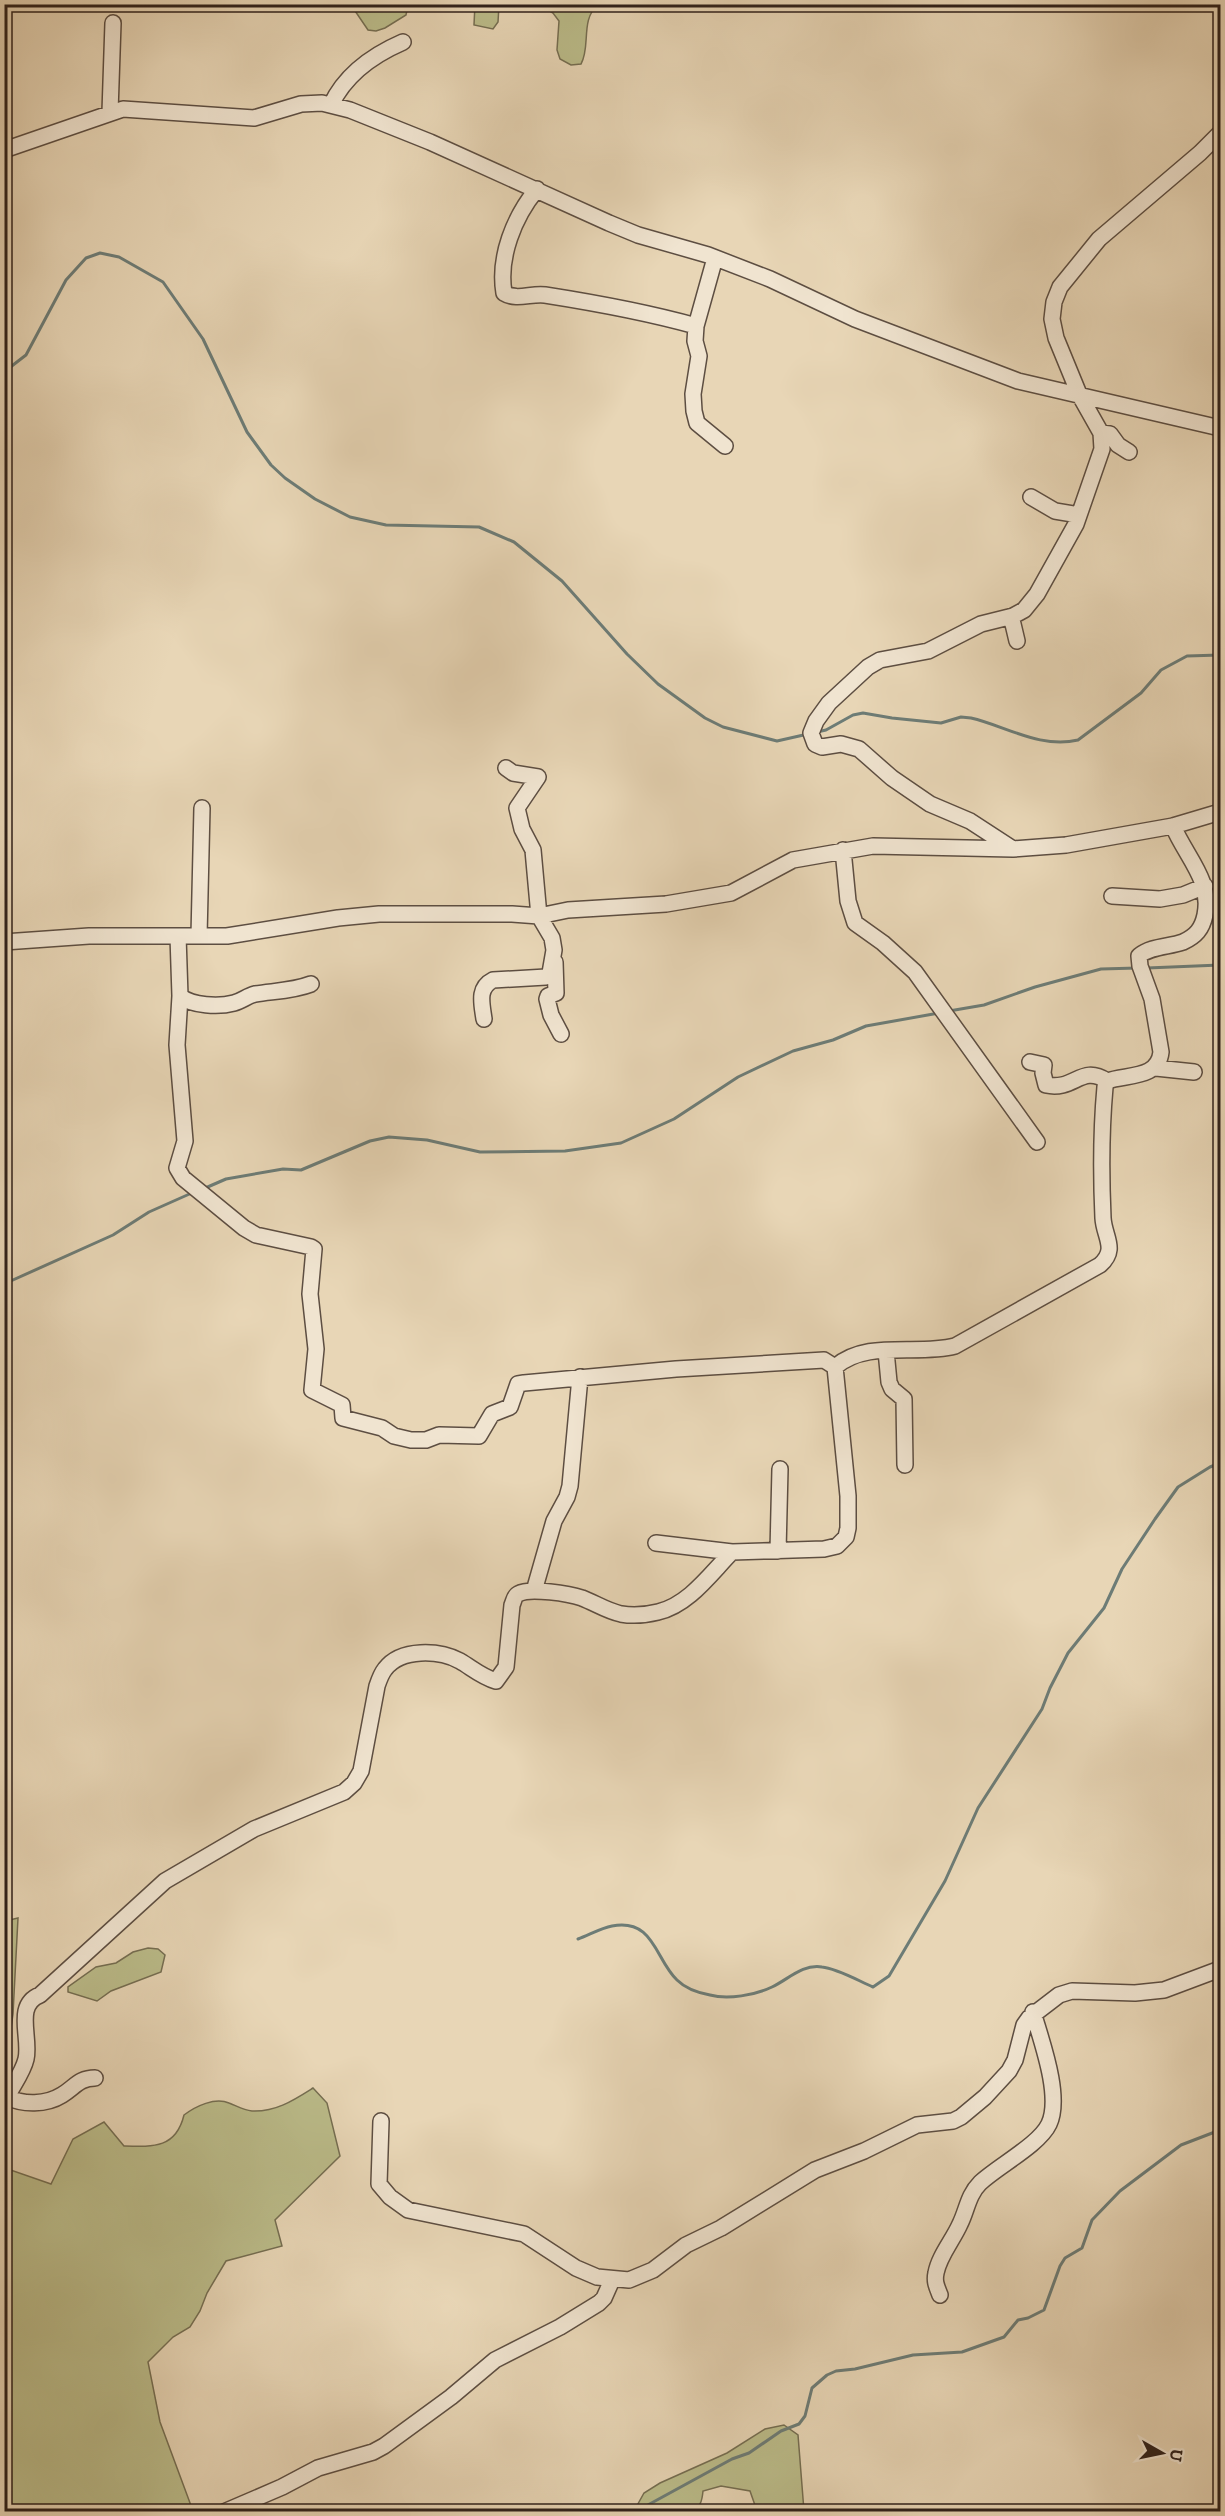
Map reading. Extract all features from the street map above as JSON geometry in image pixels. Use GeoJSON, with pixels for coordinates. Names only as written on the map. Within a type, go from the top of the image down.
{"type":"FeatureCollection","features":[{"type":"Feature","properties":{"kind":"street"},"geometry":{"type":"LineString","coordinates":[[110,112],[113,23]]}},
{"type":"Feature","properties":{"kind":"street"},"geometry":{"type":"LineString","coordinates":[[331,105],[338,90],[348,77],[373,58],[403,42]]}},
{"type":"Feature","properties":{"kind":"street"},"geometry":{"type":"LineString","coordinates":[[4,150],[123,109],[254,118],[301,104],[331,105],[350,110],[430,142],[638,235],[675,244],[770,279],[855,319],[957,359],[1018,381],[1221,428]]}},
{"type":"Feature","properties":{"kind":"street"},"geometry":{"type":"LineString","coordinates":[[1013,849],[970,821],[930,804],[892,778],[859,749],[841,744],[822,747],[815,744],[811,733],[816,720],[829,704],[868,667],[880,660],[928,651],[981,624],[1009,617],[1023,610],[1038,594],[1079,514],[1102,449],[1101,433],[1079,394],[1056,338],[1052,320],[1054,302],[1060,287],[1099,239],[1221,133]]}},
{"type":"Feature","properties":{"kind":"street"},"geometry":{"type":"LineString","coordinates":[[537,189],[515,219],[505,265],[504,293],[512,297],[542,294],[622,308],[696,326]]}},
{"type":"Feature","properties":{"kind":"street"},"geometry":{"type":"LineString","coordinates":[[715,258],[696,326],[695,341],[699,357],[693,394],[695,419],[701,428],[725,446]]}},
{"type":"Feature","properties":{"kind":"street"},"geometry":{"type":"LineString","coordinates":[[1101,433],[1110,434],[1118,445],[1129,452]]}},
{"type":"Feature","properties":{"kind":"street"},"geometry":{"type":"LineString","coordinates":[[1031,497],[1055,511],[1079,514]]}},
{"type":"Feature","properties":{"kind":"street"},"geometry":{"type":"LineString","coordinates":[[1009,617],[1017,641]]}},
{"type":"Feature","properties":{"kind":"street"},"geometry":{"type":"LineString","coordinates":[[506,768],[513,773],[538,777],[517,808],[522,829],[533,850],[539,916],[552,938],[556,991],[547,999],[551,1015],[561,1034]]}},
{"type":"Feature","properties":{"kind":"street"},"geometry":{"type":"LineString","coordinates":[[199,936],[202,808]]}},
{"type":"Feature","properties":{"kind":"street"},"geometry":{"type":"LineString","coordinates":[[4,942],[89,936],[227,936],[338,918],[379,914],[539,916],[568,910],[666,904],[731,893],[793,860],[843,850],[873,846],[1013,849],[1066,845],[1173,826],[1221,812]]}},
{"type":"Feature","properties":{"kind":"street"},"geometry":{"type":"LineString","coordinates":[[1030,1062],[1044,1065],[1046,1085],[1072,1082],[1090,1073],[1097,1074],[1107,1081],[1150,1072],[1156,1068],[1161,1052],[1152,999],[1140,966],[1139,956],[1149,950],[1185,941],[1198,933],[1203,925],[1207,906],[1205,886],[1173,826]]}},
{"type":"Feature","properties":{"kind":"street"},"geometry":{"type":"LineString","coordinates":[[843,850],[848,901],[855,923],[883,943],[915,972],[1037,1142]]}},
{"type":"Feature","properties":{"kind":"street"},"geometry":{"type":"LineString","coordinates":[[1112,896],[1160,899],[1183,895],[1205,886]]}},
{"type":"Feature","properties":{"kind":"street"},"geometry":{"type":"LineString","coordinates":[[178,936],[180,996],[177,1045],[185,1142],[177,1168],[183,1178],[244,1228],[256,1235],[314,1249],[310,1294],[316,1349],[312,1390],[340,1403],[343,1407],[343,1418],[382,1428],[394,1436],[411,1440],[426,1440],[439,1435],[479,1436],[492,1414],[510,1407],[518,1384],[580,1377],[824,1360],[835,1367]]}},
{"type":"Feature","properties":{"kind":"street"},"geometry":{"type":"LineString","coordinates":[[484,1019],[481,995],[483,987],[493,980],[546,977],[550,973],[554,950]]}},
{"type":"Feature","properties":{"kind":"street"},"geometry":{"type":"LineString","coordinates":[[180,996],[187,1001],[222,1005],[236,1003],[249,995],[300,989],[311,984]]}},
{"type":"Feature","properties":{"kind":"street"},"geometry":{"type":"LineString","coordinates":[[1156,1068],[1194,1072]]}},
{"type":"Feature","properties":{"kind":"street"},"geometry":{"type":"LineString","coordinates":[[835,1367],[846,1357],[886,1351],[932,1350],[955,1346],[1107,1259],[1109,1245],[1103,1220],[1101,1158],[1107,1081]]}},
{"type":"Feature","properties":{"kind":"street"},"geometry":{"type":"LineString","coordinates":[[886,1351],[889,1382],[892,1389],[904,1399],[905,1465]]}},
{"type":"Feature","properties":{"kind":"street"},"geometry":{"type":"LineString","coordinates":[[656,1543],[732,1552],[824,1550],[837,1546],[846,1537],[848,1528],[848,1496],[835,1367]]}},
{"type":"Feature","properties":{"kind":"street"},"geometry":{"type":"LineString","coordinates":[[534,1591],[554,1521],[564,1504],[570,1486],[580,1377]]}},
{"type":"Feature","properties":{"kind":"street"},"geometry":{"type":"LineString","coordinates":[[778,1551],[780,1469]]}},
{"type":"Feature","properties":{"kind":"street"},"geometry":{"type":"LineString","coordinates":[[96,2078],[84,2078],[60,2096],[28,2104],[7,2097],[26,2058],[26,2011],[32,1998],[40,1995],[165,1881],[254,1829],[327,1800],[344,1792],[354,1783],[361,1771],[377,1686],[385,1667],[411,1654],[438,1653],[461,1662],[468,1668],[496,1681],[506,1667],[515,1597],[520,1592],[534,1591],[580,1598],[620,1614],[656,1613],[681,1601],[732,1552]]}},
{"type":"Feature","properties":{"kind":"street"},"geometry":{"type":"LineString","coordinates":[[381,2121],[379,2184],[403,2207],[414,2212],[524,2234],[576,2268],[597,2277],[629,2280],[653,2270],[686,2246],[721,2229],[815,2169],[864,2151],[917,2125],[945,2122],[961,2117],[986,2097],[1009,2071],[1016,2060],[1024,2025],[1033,2012],[1059,1995],[1072,1991],[1152,1992],[1221,1970]]}},
{"type":"Feature","properties":{"kind":"street"},"geometry":{"type":"LineString","coordinates":[[940,2295],[935,2284],[937,2269],[960,2225],[973,2192],[987,2177],[1035,2139],[1049,2124],[1052,2113],[1051,2073],[1033,2012]]}},
{"type":"Feature","properties":{"kind":"street"},"geometry":{"type":"LineString","coordinates":[[224,2511],[282,2487],[318,2468],[373,2452],[384,2446],[452,2397],[495,2360],[560,2327],[599,2303],[604,2298],[612,2280]]}},
{"type":"Feature","properties":{"kind":"green space"},"geometry":{"type":"Polygon","coordinates":[[[475,4],[499,5],[498,22],[493,29],[474,25],[475,4]]]}},
{"type":"Feature","properties":{"kind":"green space"},"geometry":{"type":"Polygon","coordinates":[[[351,5],[408,5],[406,15],[376,31],[368,30],[351,5]]]}},
{"type":"Feature","properties":{"kind":"green space"},"geometry":{"type":"Polygon","coordinates":[[[540,5],[598,5],[589,18],[581,64],[571,65],[560,59],[557,50],[559,21],[553,13],[540,5]]]}},
{"type":"Feature","properties":{"kind":"green space"},"geometry":{"type":"Polygon","coordinates":[[[18,1918],[13,2014],[5,2069],[5,1921],[18,1918]]]}},
{"type":"Feature","properties":{"kind":"green space"},"geometry":{"type":"Polygon","coordinates":[[[148,1948],[158,1949],[165,1955],[161,1972],[111,1991],[97,2001],[68,1992],[68,1987],[96,1967],[116,1963],[133,1952],[148,1948]]]}},
{"type":"Feature","properties":{"kind":"green space"},"geometry":{"type":"Polygon","coordinates":[[[313,2088],[327,2103],[340,2156],[275,2220],[282,2246],[226,2261],[190,2327],[173,2337],[148,2362],[160,2422],[193,2511],[5,2511],[5,2168],[51,2184],[73,2139],[104,2122],[124,2146],[154,2145],[169,2140],[180,2126],[184,2115],[206,2103],[224,2101],[246,2110],[269,2110],[313,2088]]]}},
{"type":"Feature","properties":{"kind":"green space"},"geometry":{"type":"Polygon","coordinates":[[[784,2425],[798,2435],[804,2511],[757,2511],[750,2491],[721,2486],[703,2491],[701,2503],[692,2511],[634,2511],[644,2493],[660,2483],[727,2453],[765,2429],[784,2425]]]}},
{"type":"Feature","properties":{"kind":"waterway"},"geometry":{"type":"LineString","coordinates":[[4,372],[26,355],[66,280],[86,258],[100,253],[119,257],[163,282],[203,339],[247,432],[271,465],[315,499],[350,517],[386,525],[479,527],[514,542],[562,581],[627,654],[658,684],[705,718],[723,727],[777,741],[808,734]]}},
{"type":"Feature","properties":{"kind":"waterway"},"geometry":{"type":"LineString","coordinates":[[817,732],[826,730],[853,715],[863,713],[941,723],[961,717],[971,718],[1037,739],[1064,742],[1078,740],[1141,693],[1161,670],[1187,656],[1220,655]]}},
{"type":"Feature","properties":{"kind":"waterway"},"geometry":{"type":"LineString","coordinates":[[1147,968],[1220,965]]}},
{"type":"Feature","properties":{"kind":"waterway"},"geometry":{"type":"LineString","coordinates":[[949,1011],[984,1005],[1035,987],[1101,969],[1137,968]]}},
{"type":"Feature","properties":{"kind":"waterway"},"geometry":{"type":"LineString","coordinates":[[203,1189],[226,1179],[283,1169],[301,1170],[370,1141],[389,1137],[427,1140],[480,1152],[565,1151],[621,1143],[674,1119],[738,1077],[793,1051],[833,1040],[866,1026],[939,1013]]}},
{"type":"Feature","properties":{"kind":"waterway"},"geometry":{"type":"LineString","coordinates":[[4,1284],[113,1235],[149,1212],[194,1192]]}},
{"type":"Feature","properties":{"kind":"waterway"},"geometry":{"type":"LineString","coordinates":[[578,1939],[612,1926],[626,1925],[637,1928],[652,1942],[680,1983],[688,1988],[717,1996],[733,1997],[758,1992],[802,1970],[815,1967],[834,1970],[873,1987],[889,1976],[945,1881],[978,1808],[1042,1709],[1068,1653],[1104,1608],[1122,1569],[1178,1487],[1220,1463]]}},
{"type":"Feature","properties":{"kind":"waterway"},"geometry":{"type":"LineString","coordinates":[[642,2512],[646,2506],[732,2459],[749,2453],[781,2431],[799,2424],[805,2416],[812,2388],[827,2375],[836,2371],[855,2369],[913,2355],[962,2352],[1004,2337],[1018,2320],[1044,2310],[1065,2258],[1082,2248],[1092,2220],[1120,2191],[1181,2145],[1220,2130]]}}]}
